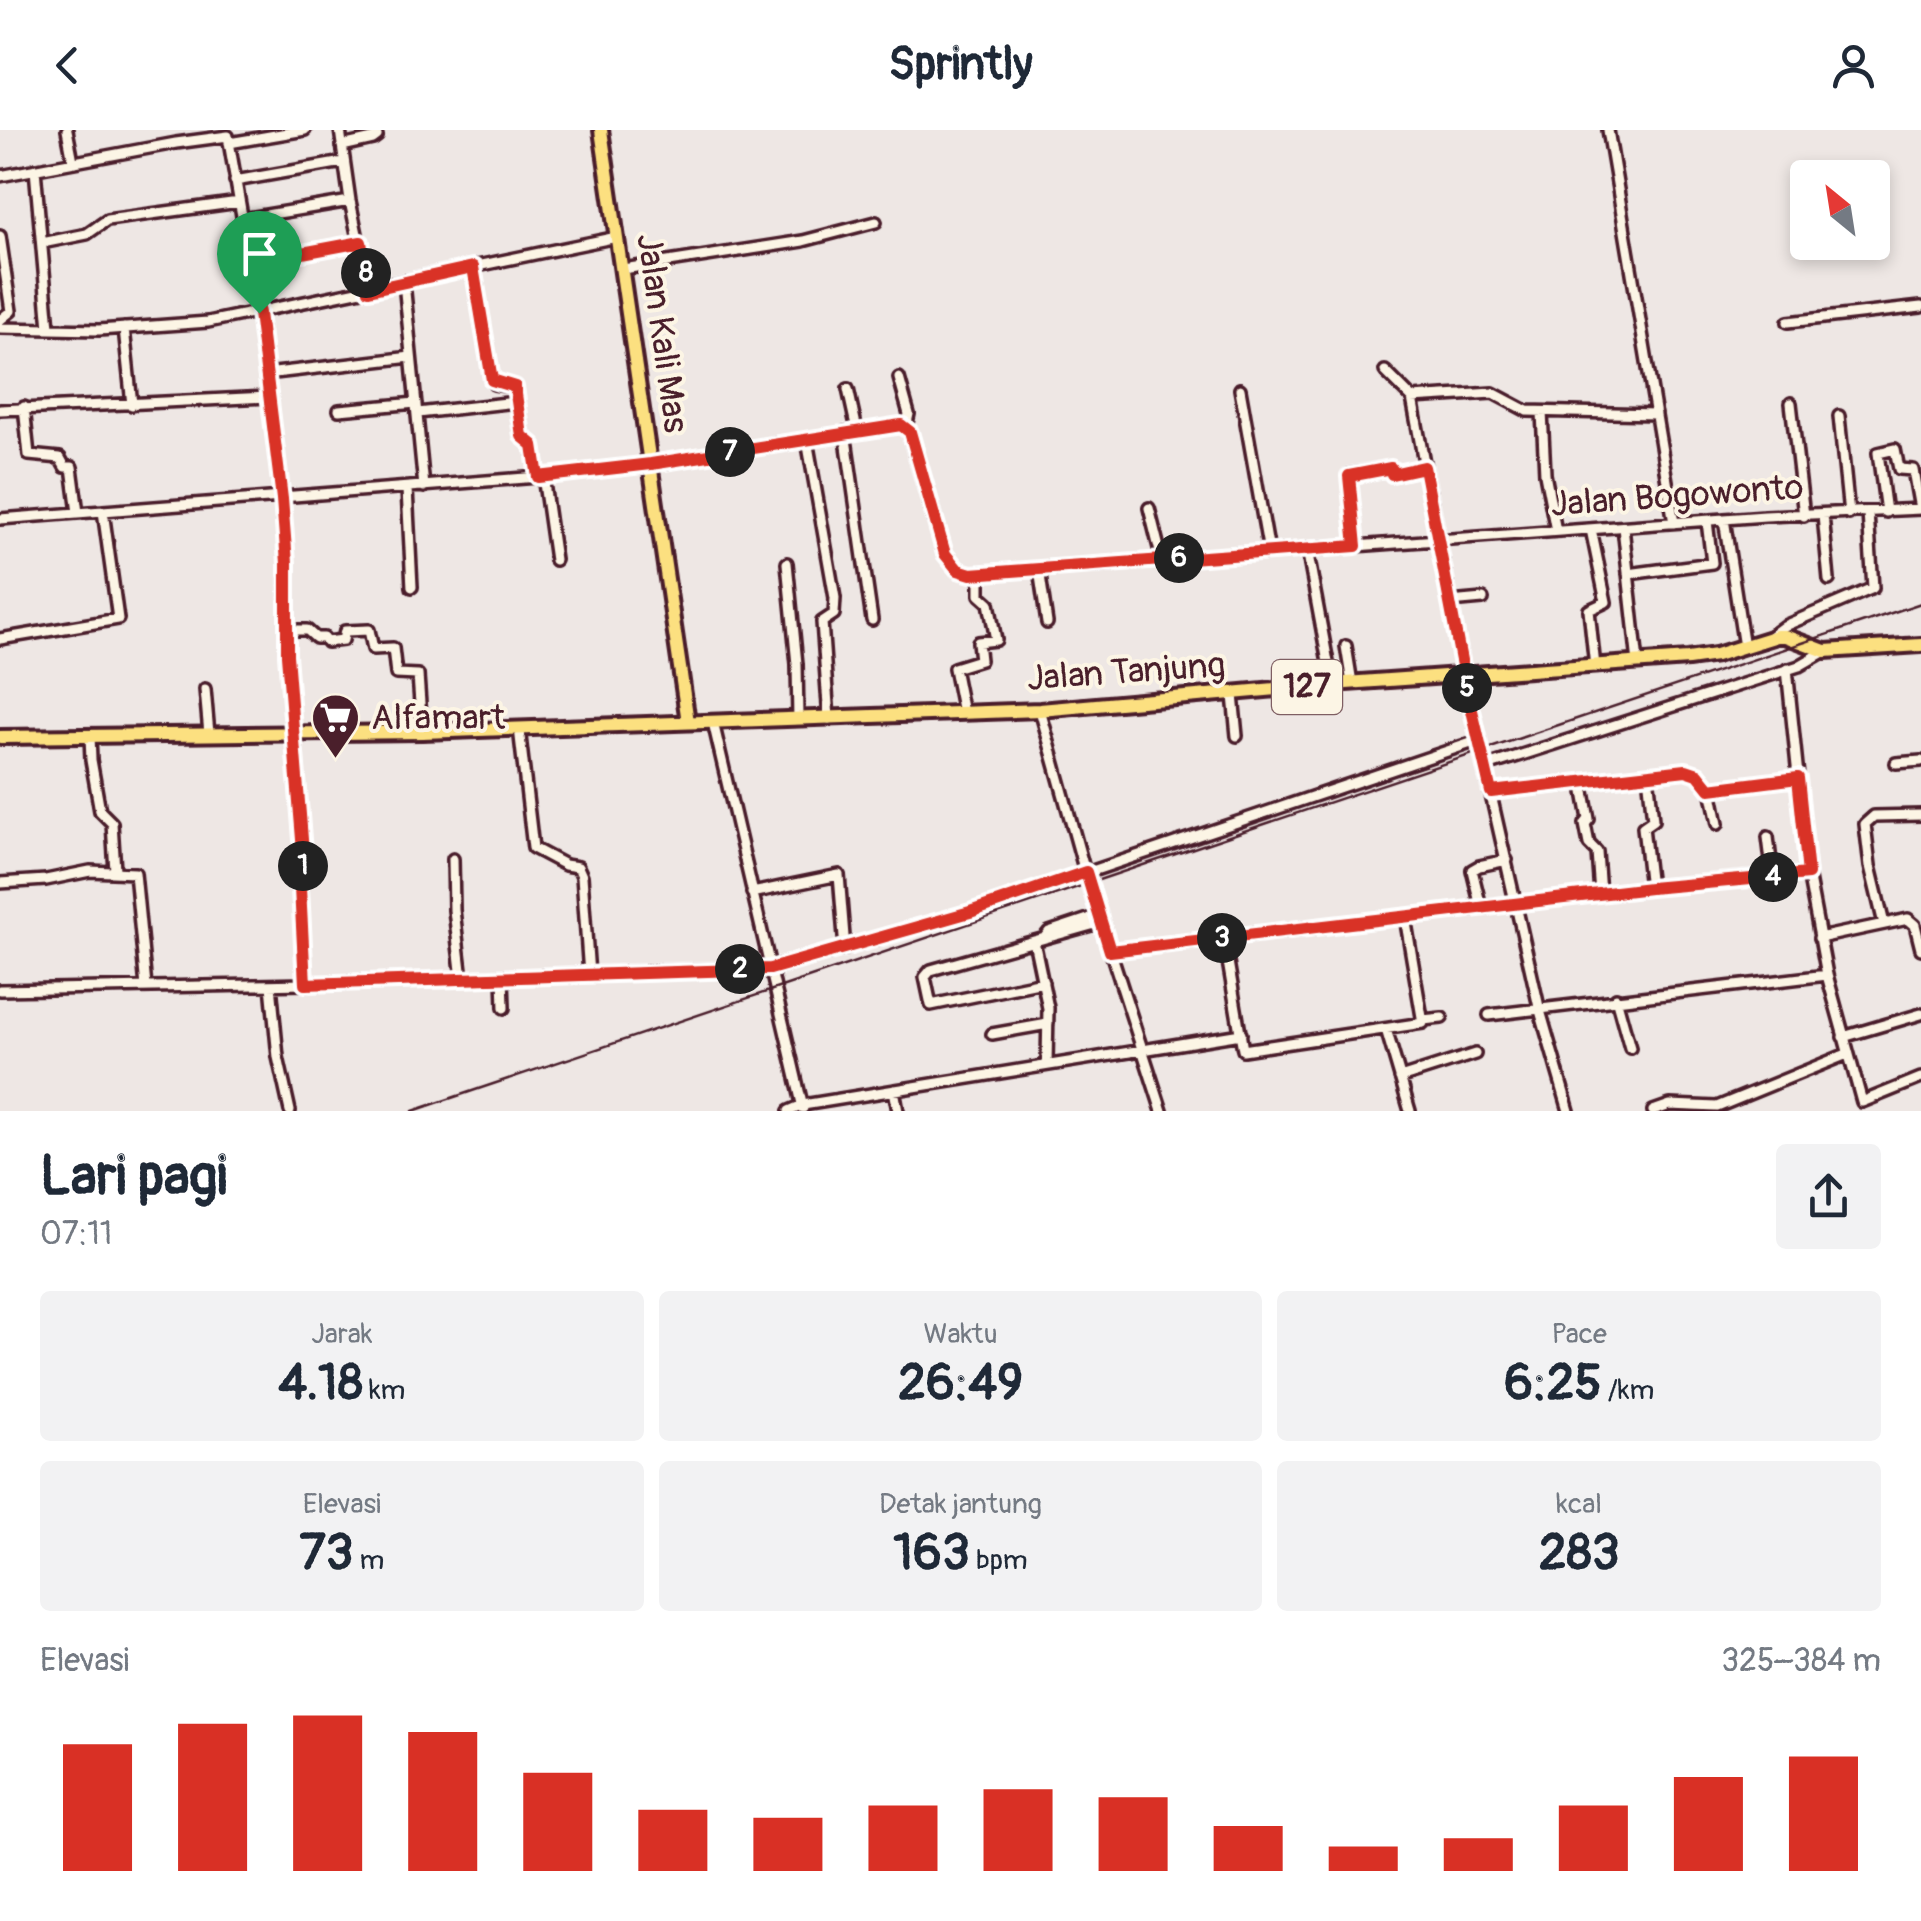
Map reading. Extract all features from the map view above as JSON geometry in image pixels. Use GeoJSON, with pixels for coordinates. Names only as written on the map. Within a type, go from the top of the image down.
{"type":"FeatureCollection","features":[{"type":"Feature","properties":{"kind":"main road","name":"Jalan Kali Mas"},"geometry":{"type":"LineString","coordinates":[[601,130],[688,722]]}},
{"type":"Feature","properties":{"kind":"main road","name":"Jalan Tanjung"},"geometry":{"type":"LineString","coordinates":[[0,737],[422,732],[1040,710],[1332,684],[1638,664],[1705,657],[1786,636],[1825,651],[1921,646]]}},
{"type":"Feature","properties":{"kind":"street"},"geometry":{"type":"LineString","coordinates":[[67,130],[73,162]]}},
{"type":"Feature","properties":{"kind":"street"},"geometry":{"type":"LineString","coordinates":[[0,176],[228,136],[305,130]]}},
{"type":"Feature","properties":{"kind":"street"},"geometry":{"type":"LineString","coordinates":[[340,130],[369,290]]}},
{"type":"Feature","properties":{"kind":"street"},"geometry":{"type":"LineString","coordinates":[[342,146],[373,139],[375,130]]}},
{"type":"Feature","properties":{"kind":"street"},"geometry":{"type":"LineString","coordinates":[[1608,130],[1674,523]]}},
{"type":"Feature","properties":{"kind":"street"},"geometry":{"type":"LineString","coordinates":[[228,136],[259,313],[282,499],[292,732],[304,864],[300,888],[305,984]]}},
{"type":"Feature","properties":{"kind":"street"},"geometry":{"type":"LineString","coordinates":[[235,181],[343,162]]}},
{"type":"Feature","properties":{"kind":"street"},"geometry":{"type":"LineString","coordinates":[[34,169],[49,328]]}},
{"type":"Feature","properties":{"kind":"street"},"geometry":{"type":"LineString","coordinates":[[242,219],[350,201]]}},
{"type":"Feature","properties":{"kind":"street"},"geometry":{"type":"LineString","coordinates":[[42,242],[91,233],[108,220],[238,202]]}},
{"type":"Feature","properties":{"kind":"street"},"geometry":{"type":"LineString","coordinates":[[622,269],[803,241],[876,222]]}},
{"type":"Feature","properties":{"kind":"street"},"geometry":{"type":"LineString","coordinates":[[0,236],[11,311],[0,320]]}},
{"type":"Feature","properties":{"kind":"street"},"geometry":{"type":"LineString","coordinates":[[0,328],[124,328],[208,322],[618,236]]}},
{"type":"Feature","properties":{"kind":"street"},"geometry":{"type":"LineString","coordinates":[[249,263],[361,242]]}},
{"type":"Feature","properties":{"kind":"street"},"geometry":{"type":"LineString","coordinates":[[473,267],[492,380],[515,387],[522,436],[533,445],[555,560]]}},
{"type":"Feature","properties":{"kind":"street"},"geometry":{"type":"LineString","coordinates":[[404,282],[424,487]]}},
{"type":"Feature","properties":{"kind":"street"},"geometry":{"type":"LineString","coordinates":[[1788,322],[1921,307]]}},
{"type":"Feature","properties":{"kind":"street"},"geometry":{"type":"LineString","coordinates":[[124,328],[132,405]]}},
{"type":"Feature","properties":{"kind":"street"},"geometry":{"type":"LineString","coordinates":[[266,374],[411,356]]}},
{"type":"Feature","properties":{"kind":"street"},"geometry":{"type":"LineString","coordinates":[[1385,371],[1412,398],[1464,676],[1540,1007],[1570,1111]]}},
{"type":"Feature","properties":{"kind":"street"},"geometry":{"type":"LineString","coordinates":[[899,378],[909,414],[906,427],[945,554],[958,570],[980,574],[980,595],[989,603],[996,640],[978,642],[980,660],[954,668],[963,713]]}},
{"type":"Feature","properties":{"kind":"street"},"geometry":{"type":"LineString","coordinates":[[848,389],[857,430]]}},
{"type":"Feature","properties":{"kind":"street"},"geometry":{"type":"LineString","coordinates":[[1240,389],[1269,552]]}},
{"type":"Feature","properties":{"kind":"street"},"geometry":{"type":"LineString","coordinates":[[1412,398],[1493,393],[1527,411],[1656,414]]}},
{"type":"Feature","properties":{"kind":"street"},"geometry":{"type":"LineString","coordinates":[[0,410],[268,397]]}},
{"type":"Feature","properties":{"kind":"street"},"geometry":{"type":"LineString","coordinates":[[339,410],[516,402]]}},
{"type":"Feature","properties":{"kind":"street"},"geometry":{"type":"LineString","coordinates":[[1791,404],[1804,516]]}},
{"type":"Feature","properties":{"kind":"street"},"geometry":{"type":"LineString","coordinates":[[24,407],[29,455],[60,458],[65,466],[72,467],[78,512]]}},
{"type":"Feature","properties":{"kind":"street"},"geometry":{"type":"LineString","coordinates":[[1542,412],[1545,474],[1556,532]]}},
{"type":"Feature","properties":{"kind":"street"},"geometry":{"type":"LineString","coordinates":[[1839,416],[1848,514]]}},
{"type":"Feature","properties":{"kind":"street"},"geometry":{"type":"LineString","coordinates":[[0,520],[540,476],[651,464],[857,430],[906,427]]}},
{"type":"Feature","properties":{"kind":"street"},"geometry":{"type":"LineString","coordinates":[[845,432],[872,620]]}},
{"type":"Feature","properties":{"kind":"street"},"geometry":{"type":"LineString","coordinates":[[807,440],[835,598],[834,614],[822,622],[829,719]]}},
{"type":"Feature","properties":{"kind":"street"},"geometry":{"type":"LineString","coordinates":[[1886,512],[1878,453],[1895,448],[1899,469],[1913,470],[1920,509]]}},
{"type":"Feature","properties":{"kind":"street"},"geometry":{"type":"LineString","coordinates":[[1356,546],[1349,476],[1391,468],[1392,474],[1424,467]]}},
{"type":"Feature","properties":{"kind":"street"},"geometry":{"type":"LineString","coordinates":[[407,488],[412,587]]}},
{"type":"Feature","properties":{"kind":"street"},"geometry":{"type":"LineString","coordinates":[[1149,508],[1162,560]]}},
{"type":"Feature","properties":{"kind":"street","name":"Jalan Bogowonto"},"geometry":{"type":"LineString","coordinates":[[980,574],[1724,519],[1920,509]]}},
{"type":"Feature","properties":{"kind":"street"},"geometry":{"type":"LineString","coordinates":[[0,639],[118,619],[103,510]]}},
{"type":"Feature","properties":{"kind":"street"},"geometry":{"type":"LineString","coordinates":[[1768,638],[1784,626],[1873,588],[1868,513]]}},
{"type":"Feature","properties":{"kind":"street"},"geometry":{"type":"LineString","coordinates":[[1823,515],[1829,580]]}},
{"type":"Feature","properties":{"kind":"street"},"geometry":{"type":"LineString","coordinates":[[1724,519],[1744,646]]}},
{"type":"Feature","properties":{"kind":"street"},"geometry":{"type":"LineString","coordinates":[[1628,574],[1712,563],[1708,521]]}},
{"type":"Feature","properties":{"kind":"street"},"geometry":{"type":"LineString","coordinates":[[1623,526],[1638,664]]}},
{"type":"Feature","properties":{"kind":"street"},"geometry":{"type":"LineString","coordinates":[[1591,529],[1606,602],[1589,610],[1595,667]]}},
{"type":"Feature","properties":{"kind":"street"},"geometry":{"type":"LineString","coordinates":[[1307,549],[1332,684]]}},
{"type":"Feature","properties":{"kind":"street"},"geometry":{"type":"LineString","coordinates":[[787,563],[798,719]]}},
{"type":"Feature","properties":{"kind":"street"},"geometry":{"type":"LineString","coordinates":[[1039,569],[1047,623]]}},
{"type":"Feature","properties":{"kind":"street"},"geometry":{"type":"LineString","coordinates":[[1450,602],[1484,599]]}},
{"type":"Feature","properties":{"kind":"street"},"geometry":{"type":"LineString","coordinates":[[287,630],[307,630],[327,642],[343,640],[345,632],[369,630],[373,648],[392,648],[396,674],[418,675],[422,732]]}},
{"type":"Feature","properties":{"kind":"street"},"geometry":{"type":"LineString","coordinates":[[1346,646],[1352,683]]}},
{"type":"Feature","properties":{"kind":"street"},"geometry":{"type":"LineString","coordinates":[[1487,766],[1799,666],[1825,651]]}},
{"type":"Feature","properties":{"kind":"street"},"geometry":{"type":"LineString","coordinates":[[1787,669],[1808,874],[1824,937],[1827,975],[1852,1035],[1847,1054],[1862,1102],[1921,1078]]}},
{"type":"Feature","properties":{"kind":"street"},"geometry":{"type":"LineString","coordinates":[[205,688],[210,734]]}},
{"type":"Feature","properties":{"kind":"street"},"geometry":{"type":"LineString","coordinates":[[1233,694],[1236,736]]}},
{"type":"Feature","properties":{"kind":"street"},"geometry":{"type":"LineString","coordinates":[[1040,710],[1110,951],[1162,1111]]}},
{"type":"Feature","properties":{"kind":"street"},"geometry":{"type":"LineString","coordinates":[[712,722],[803,1108]]}},
{"type":"Feature","properties":{"kind":"street"},"geometry":{"type":"LineString","coordinates":[[519,728],[533,848],[565,865],[578,867],[582,876],[589,974]]}},
{"type":"Feature","properties":{"kind":"street"},"geometry":{"type":"LineString","coordinates":[[90,736],[90,760],[100,811],[112,823],[115,870]]}},
{"type":"Feature","properties":{"kind":"street"},"geometry":{"type":"LineString","coordinates":[[0,990],[769,968],[845,949],[1086,872],[1480,740]]}},
{"type":"Feature","properties":{"kind":"street"},"geometry":{"type":"LineString","coordinates":[[1896,763],[1921,761]]}},
{"type":"Feature","properties":{"kind":"street"},"geometry":{"type":"LineString","coordinates":[[1491,792],[1693,771],[1710,789],[1718,824]]}},
{"type":"Feature","properties":{"kind":"street"},"geometry":{"type":"LineString","coordinates":[[1648,774],[1653,820],[1643,827],[1650,888]]}},
{"type":"Feature","properties":{"kind":"street"},"geometry":{"type":"LineString","coordinates":[[1710,789],[1798,778]]}},
{"type":"Feature","properties":{"kind":"street"},"geometry":{"type":"LineString","coordinates":[[1582,781],[1589,820],[1585,824],[1589,844],[1597,852],[1600,894]]}},
{"type":"Feature","properties":{"kind":"street"},"geometry":{"type":"LineString","coordinates":[[1884,924],[1865,824],[1874,816],[1921,815]]}},
{"type":"Feature","properties":{"kind":"street"},"geometry":{"type":"LineString","coordinates":[[1768,837],[1773,877]]}},
{"type":"Feature","properties":{"kind":"street"},"geometry":{"type":"LineString","coordinates":[[453,859],[462,978]]}},
{"type":"Feature","properties":{"kind":"street"},"geometry":{"type":"LineString","coordinates":[[1481,908],[1472,870],[1507,860]]}},
{"type":"Feature","properties":{"kind":"street"},"geometry":{"type":"LineString","coordinates":[[0,883],[115,870],[132,872],[136,877],[146,988]]}},
{"type":"Feature","properties":{"kind":"street"},"geometry":{"type":"LineString","coordinates":[[1110,951],[1650,888],[1808,874]]}},
{"type":"Feature","properties":{"kind":"street"},"geometry":{"type":"LineString","coordinates":[[752,893],[839,875],[845,949]]}},
{"type":"Feature","properties":{"kind":"street"},"geometry":{"type":"LineString","coordinates":[[1405,918],[1423,1020]]}},
{"type":"Feature","properties":{"kind":"street"},"geometry":{"type":"LineString","coordinates":[[1043,982],[934,1005],[929,1003],[925,977],[930,970],[1101,919]]}},
{"type":"Feature","properties":{"kind":"street"},"geometry":{"type":"LineString","coordinates":[[1824,937],[1908,919],[1918,924],[1921,949]]}},
{"type":"Feature","properties":{"kind":"street"},"geometry":{"type":"LineString","coordinates":[[1224,938],[1243,1050],[1418,1025],[1423,1020],[1442,1018]]}},
{"type":"Feature","properties":{"kind":"street"},"geometry":{"type":"LineString","coordinates":[[1039,939],[1048,1024],[1047,1064]]}},
{"type":"Feature","properties":{"kind":"street"},"geometry":{"type":"LineString","coordinates":[[1489,1015],[1827,975]]}},
{"type":"Feature","properties":{"kind":"street"},"geometry":{"type":"LineString","coordinates":[[504,977],[504,1008]]}},
{"type":"Feature","properties":{"kind":"street"},"geometry":{"type":"LineString","coordinates":[[271,985],[278,1057],[290,1111]]}},
{"type":"Feature","properties":{"kind":"street"},"geometry":{"type":"LineString","coordinates":[[1616,998],[1630,1048]]}},
{"type":"Feature","properties":{"kind":"street"},"geometry":{"type":"LineString","coordinates":[[1852,1035],[1921,1014]]}},
{"type":"Feature","properties":{"kind":"street"},"geometry":{"type":"LineString","coordinates":[[992,1034],[1048,1024]]}},
{"type":"Feature","properties":{"kind":"street"},"geometry":{"type":"LineString","coordinates":[[1386,1029],[1410,1111]]}},
{"type":"Feature","properties":{"kind":"street"},"geometry":{"type":"LineString","coordinates":[[789,1111],[894,1090],[1241,1034]]}},
{"type":"Feature","properties":{"kind":"street"},"geometry":{"type":"LineString","coordinates":[[1400,1078],[1475,1054]]}},
{"type":"Feature","properties":{"kind":"street"},"geometry":{"type":"LineString","coordinates":[[1652,1111],[1670,1106],[1717,1107],[1847,1054]]}},
{"type":"Feature","properties":{"kind":"street"},"geometry":{"type":"LineString","coordinates":[[894,1090],[898,1111]]}},
{"type":"Feature","properties":{"kind":"railway"},"geometry":{"type":"LineString","coordinates":[[413,1111],[1921,603]]}},
{"type":"Feature","properties":{"kind":"place","name":"Alfamart"},"geometry":{"type":"Point","coordinates":[336,760]}},
{"type":"Feature","properties":{"kind":"route"},"geometry":{"type":"LineString","coordinates":[[361,242],[369,290],[473,267],[492,380],[494,384],[515,387],[522,436],[533,445],[538,477],[651,464],[901,425],[910,432],[945,554],[958,570],[971,574],[1356,546],[1349,476],[1391,468],[1392,474],[1424,467],[1464,676],[1491,792],[1686,770],[1698,774],[1710,789],[1798,778],[1808,874],[1650,888],[1110,951],[1086,872],[970,912],[770,969],[305,984],[300,888],[304,864],[287,655],[287,563],[259,313],[249,263],[361,242]]}}]}
